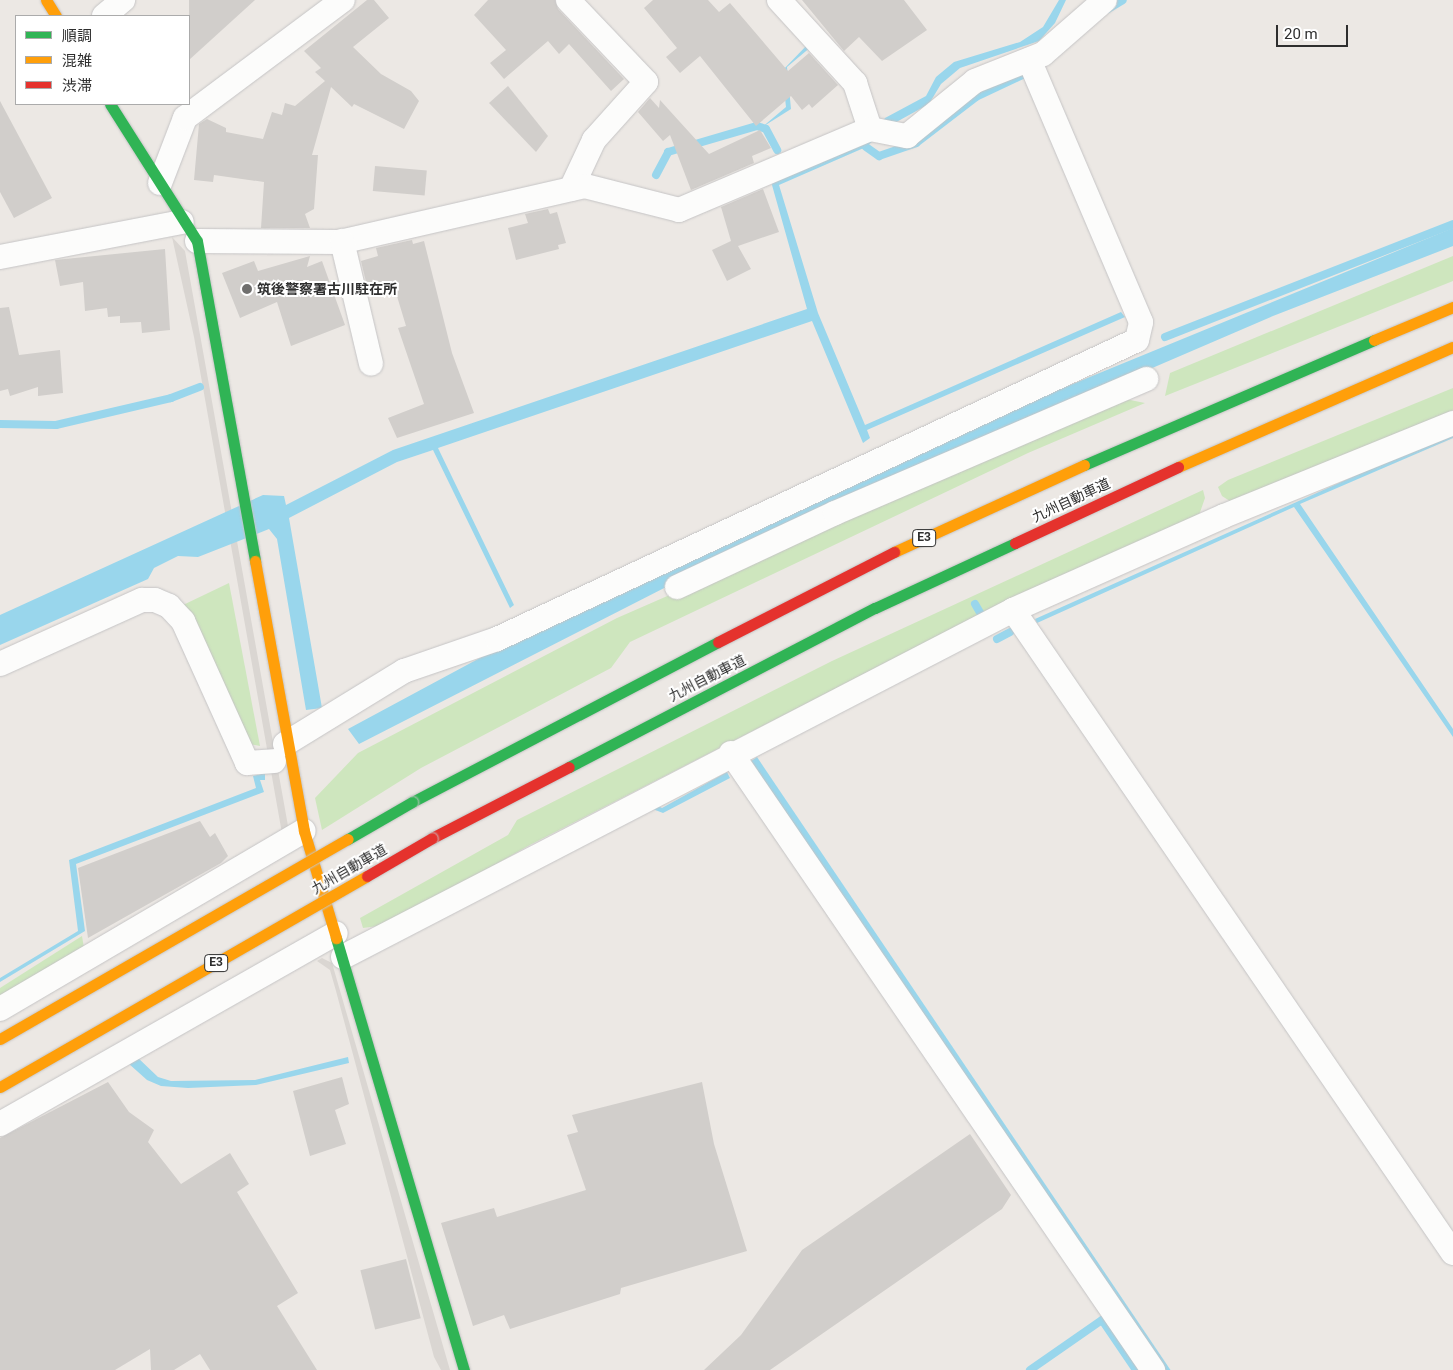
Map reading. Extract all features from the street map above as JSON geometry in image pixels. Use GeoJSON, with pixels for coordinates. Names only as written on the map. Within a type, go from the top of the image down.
{"type":"FeatureCollection","features":[{"type":"Feature","properties":{"kind":"main road"},"geometry":{"type":"LineString","coordinates":[[46,0],[55,15]]}},
{"type":"Feature","properties":{"kind":"main road"},"geometry":{"type":"LineString","coordinates":[[111,105],[160,183],[182,222],[197,241],[249,540],[279,753],[336,933],[464,1370]]}},
{"type":"Feature","properties":{"kind":"main road","name":"九州自動車道"},"geometry":{"type":"LineString","coordinates":[[0,1039],[412,802],[857,569],[1135,440],[1453,307]]}},
{"type":"Feature","properties":{"kind":"main road","name":"九州自動車道"},"geometry":{"type":"LineString","coordinates":[[0,1087],[432,838],[875,608],[1153,478],[1453,347]]}},
{"type":"Feature","properties":{"kind":"street"},"geometry":{"type":"LineString","coordinates":[[105,15],[122,0]]}},
{"type":"Feature","properties":{"kind":"street"},"geometry":{"type":"LineString","coordinates":[[160,183],[185,118],[343,0]]}},
{"type":"Feature","properties":{"kind":"street"},"geometry":{"type":"LineString","coordinates":[[568,0],[646,82],[594,140],[571,189]]}},
{"type":"Feature","properties":{"kind":"street"},"geometry":{"type":"LineString","coordinates":[[779,0],[855,83],[870,129]]}},
{"type":"Feature","properties":{"kind":"street"},"geometry":{"type":"LineString","coordinates":[[197,241],[342,241],[585,186],[679,210],[870,129],[907,136],[975,81],[1043,54],[1105,0]]}},
{"type":"Feature","properties":{"kind":"street"},"geometry":{"type":"LineString","coordinates":[[0,664],[142,600],[155,600],[169,606],[183,621],[247,763],[279,753],[404,671],[497,639],[1137,340],[1141,322],[1029,60]]}},
{"type":"Feature","properties":{"kind":"street"},"geometry":{"type":"LineString","coordinates":[[0,257],[182,222]]}},
{"type":"Feature","properties":{"kind":"street"},"geometry":{"type":"LineString","coordinates":[[342,241],[371,364]]}},
{"type":"Feature","properties":{"kind":"street"},"geometry":{"type":"LineString","coordinates":[[677,588],[870,498],[1146,379]]}},
{"type":"Feature","properties":{"kind":"street"},"geometry":{"type":"LineString","coordinates":[[343,957],[731,753],[1014,610],[1224,516],[1453,423]]}},
{"type":"Feature","properties":{"kind":"street"},"geometry":{"type":"LineString","coordinates":[[1014,610],[1453,1253]]}},
{"type":"Feature","properties":{"kind":"street"},"geometry":{"type":"LineString","coordinates":[[731,753],[1153,1370]]}},
{"type":"Feature","properties":{"kind":"street"},"geometry":{"type":"LineString","coordinates":[[0,1010],[304,830]]}},
{"type":"Feature","properties":{"kind":"street"},"geometry":{"type":"LineString","coordinates":[[0,1124],[336,933]]}},
{"type":"Feature","properties":{"kind":"green space"},"geometry":{"type":"Polygon","coordinates":[[[1453,256],[1453,281],[1165,396],[1170,373],[1453,256]]]}},
{"type":"Feature","properties":{"kind":"green space"},"geometry":{"type":"Polygon","coordinates":[[[1453,388],[1453,410],[1236,505],[1222,496],[1218,487],[1228,480],[1453,388]]]}},
{"type":"Feature","properties":{"kind":"green space"},"geometry":{"type":"Polygon","coordinates":[[[1120,398],[1145,403],[1028,453],[630,642],[611,668],[421,768],[322,830],[315,798],[358,753],[617,618],[1120,398]]]}},
{"type":"Feature","properties":{"kind":"green space"},"geometry":{"type":"Polygon","coordinates":[[[1203,490],[1205,498],[1198,518],[1022,593],[528,846],[392,924],[363,928],[360,918],[508,835],[517,820],[832,661],[1203,490]]]}},
{"type":"Feature","properties":{"kind":"green space"},"geometry":{"type":"Polygon","coordinates":[[[229,583],[260,746],[250,744],[183,605],[229,583]]]}},
{"type":"Feature","properties":{"kind":"green space"},"geometry":{"type":"Polygon","coordinates":[[[82,936],[85,954],[0,1005],[0,988],[82,936]]]}},
{"type":"Feature","properties":{"kind":"shaded area"},"geometry":{"type":"Polygon","coordinates":[[[172,237],[185,251],[290,837],[283,839],[194,337],[172,237]]]}},
{"type":"Feature","properties":{"kind":"shaded area"},"geometry":{"type":"Polygon","coordinates":[[[322,958],[332,963],[450,1370],[441,1370],[434,1357],[330,970],[317,961],[322,958]]]}},
{"type":"Feature","properties":{"kind":"water"},"geometry":{"type":"Polygon","coordinates":[[[1059,0],[1066,0],[1055,23],[1039,41],[960,68],[941,84],[929,104],[891,125],[866,147],[779,185],[818,313],[865,425],[1121,312],[1125,317],[867,430],[870,438],[863,443],[812,321],[438,448],[514,605],[510,608],[433,450],[397,462],[289,518],[322,708],[306,710],[277,539],[269,529],[198,557],[178,556],[154,568],[148,579],[0,645],[0,615],[263,495],[284,496],[286,505],[393,450],[807,309],[770,178],[870,137],[885,118],[926,96],[936,77],[954,62],[1020,42],[1043,27],[1059,0]]]}},
{"type":"Feature","properties":{"kind":"water"},"geometry":{"type":"Polygon","coordinates":[[[808,44],[812,46],[787,67],[791,109],[761,128],[786,107],[782,71],[808,44]]]}},
{"type":"Feature","properties":{"kind":"water"},"geometry":{"type":"Polygon","coordinates":[[[1453,228],[1453,246],[1273,316],[1036,418],[674,583],[359,744],[348,729],[504,645],[1009,410],[1453,228]]]}},
{"type":"Feature","properties":{"kind":"water"},"geometry":{"type":"Polygon","coordinates":[[[1453,432],[1453,438],[1300,504],[1453,729],[1453,737],[1294,507],[1037,623],[1035,619],[1453,432]]]}},
{"type":"Feature","properties":{"kind":"water"},"geometry":{"type":"Polygon","coordinates":[[[757,757],[1170,1370],[1162,1370],[751,761],[757,757]]]}},
{"type":"Feature","properties":{"kind":"water"},"geometry":{"type":"Polygon","coordinates":[[[727,772],[730,778],[663,813],[650,808],[653,803],[662,808],[727,772]]]}},
{"type":"Feature","properties":{"kind":"water"},"geometry":{"type":"Polygon","coordinates":[[[265,773],[265,780],[260,780],[264,792],[76,864],[85,931],[0,982],[0,978],[78,931],[69,860],[256,788],[253,776],[265,773]]]}},
{"type":"Feature","properties":{"kind":"water"},"geometry":{"type":"Polygon","coordinates":[[[136,1056],[158,1077],[171,1081],[255,1080],[348,1057],[349,1063],[256,1085],[188,1088],[161,1086],[147,1080],[128,1063],[136,1056]]]}},
{"type":"Feature","properties":{"kind":"building"},"geometry":{"type":"Polygon","coordinates":[[[189,0],[255,0],[190,59],[189,0]]]}},
{"type":"Feature","properties":{"kind":"building"},"geometry":{"type":"Polygon","coordinates":[[[367,0],[374,0],[389,18],[353,47],[381,74],[411,91],[419,101],[404,129],[354,104],[352,107],[331,87],[312,155],[318,155],[314,209],[305,214],[310,228],[261,228],[264,182],[214,175],[213,182],[194,180],[199,124],[207,119],[226,128],[226,132],[263,139],[272,112],[282,115],[285,103],[295,106],[325,81],[315,72],[321,68],[304,51],[367,0]]]}},
{"type":"Feature","properties":{"kind":"building"},"geometry":{"type":"Polygon","coordinates":[[[488,0],[555,0],[558,9],[624,79],[611,91],[569,44],[559,54],[548,41],[504,79],[490,63],[506,50],[474,15],[488,0]]]}},
{"type":"Feature","properties":{"kind":"building"},"geometry":{"type":"Polygon","coordinates":[[[653,0],[708,0],[719,12],[730,3],[788,71],[809,53],[838,85],[812,108],[809,104],[802,110],[791,96],[756,126],[700,56],[680,73],[666,57],[677,48],[644,8],[653,0]]]}},
{"type":"Feature","properties":{"kind":"building"},"geometry":{"type":"Polygon","coordinates":[[[802,0],[904,0],[927,30],[882,61],[859,37],[844,51],[802,0]]]}},
{"type":"Feature","properties":{"kind":"building"},"geometry":{"type":"Polygon","coordinates":[[[508,86],[548,136],[536,152],[489,103],[508,86]]]}},
{"type":"Feature","properties":{"kind":"building"},"geometry":{"type":"Polygon","coordinates":[[[650,98],[659,108],[660,100],[709,154],[760,130],[771,148],[752,156],[754,163],[691,190],[670,135],[663,141],[638,112],[650,98]]]}},
{"type":"Feature","properties":{"kind":"building"},"geometry":{"type":"Polygon","coordinates":[[[0,101],[52,198],[14,218],[0,192],[0,101]]]}},
{"type":"Feature","properties":{"kind":"building"},"geometry":{"type":"Polygon","coordinates":[[[375,166],[427,171],[425,195],[373,191],[375,166]]]}},
{"type":"Feature","properties":{"kind":"building"},"geometry":{"type":"Polygon","coordinates":[[[763,189],[779,232],[738,246],[751,269],[727,281],[712,250],[731,241],[721,207],[763,189]]]}},
{"type":"Feature","properties":{"kind":"building"},"geometry":{"type":"Polygon","coordinates":[[[548,209],[550,214],[557,212],[566,243],[558,245],[559,249],[516,260],[508,228],[528,223],[525,214],[548,209]]]}},
{"type":"Feature","properties":{"kind":"building"},"geometry":{"type":"Polygon","coordinates":[[[412,240],[413,244],[424,241],[452,353],[474,413],[397,438],[388,418],[424,404],[398,328],[406,326],[393,283],[368,290],[361,261],[378,256],[376,248],[412,240]]]}},
{"type":"Feature","properties":{"kind":"building"},"geometry":{"type":"Polygon","coordinates":[[[165,249],[170,330],[142,333],[141,322],[120,323],[120,316],[108,317],[107,308],[85,311],[83,282],[60,286],[55,260],[165,249]]]}},
{"type":"Feature","properties":{"kind":"building"},"geometry":{"type":"Polygon","coordinates":[[[310,256],[307,267],[322,261],[345,325],[291,346],[277,302],[240,318],[222,273],[254,261],[258,271],[310,256]]]}},
{"type":"Feature","properties":{"kind":"building"},"geometry":{"type":"Polygon","coordinates":[[[9,307],[19,355],[60,350],[63,393],[38,396],[38,387],[10,396],[8,389],[0,391],[0,308],[9,307]]]}},
{"type":"Feature","properties":{"kind":"building"},"geometry":{"type":"Polygon","coordinates":[[[200,821],[210,837],[215,833],[228,856],[221,863],[88,938],[78,868],[200,821]]]}},
{"type":"Feature","properties":{"kind":"building"},"geometry":{"type":"Polygon","coordinates":[[[342,1077],[349,1104],[335,1110],[346,1144],[310,1156],[293,1091],[342,1077]]]}},
{"type":"Feature","properties":{"kind":"building"},"geometry":{"type":"Polygon","coordinates":[[[108,1082],[129,1112],[154,1130],[148,1142],[181,1184],[230,1153],[249,1184],[237,1192],[298,1293],[277,1306],[317,1370],[210,1370],[200,1354],[174,1370],[151,1370],[150,1349],[115,1370],[0,1370],[0,1138],[108,1082]]]}},
{"type":"Feature","properties":{"kind":"building"},"geometry":{"type":"Polygon","coordinates":[[[702,1082],[714,1144],[747,1251],[621,1288],[620,1294],[510,1329],[504,1315],[473,1326],[441,1223],[494,1208],[497,1217],[586,1190],[567,1135],[578,1132],[572,1115],[702,1082]]]}},
{"type":"Feature","properties":{"kind":"building"},"geometry":{"type":"Polygon","coordinates":[[[970,1134],[1011,1195],[1002,1209],[770,1370],[704,1370],[741,1335],[802,1250],[970,1134]]]}},
{"type":"Feature","properties":{"kind":"building"},"geometry":{"type":"Polygon","coordinates":[[[406,1259],[421,1318],[375,1330],[360,1270],[406,1259]]]}},
{"type":"Feature","properties":{"kind":"waterway"},"geometry":{"type":"LineString","coordinates":[[1108,9],[1123,0]]}},
{"type":"Feature","properties":{"kind":"waterway"},"geometry":{"type":"LineString","coordinates":[[866,147],[879,156],[916,143],[976,97],[1031,71]]}},
{"type":"Feature","properties":{"kind":"waterway"},"geometry":{"type":"LineString","coordinates":[[656,175],[668,152],[757,126],[766,129],[777,150]]}},
{"type":"Feature","properties":{"kind":"waterway"},"geometry":{"type":"LineString","coordinates":[[1165,337],[1453,224]]}},
{"type":"Feature","properties":{"kind":"waterway"},"geometry":{"type":"LineString","coordinates":[[0,424],[56,425],[171,398],[200,387]]}},
{"type":"Feature","properties":{"kind":"waterway"},"geometry":{"type":"LineString","coordinates":[[975,604],[982,616]]}},
{"type":"Feature","properties":{"kind":"waterway"},"geometry":{"type":"LineString","coordinates":[[997,639],[1010,632]]}},
{"type":"Feature","properties":{"kind":"waterway"},"geometry":{"type":"LineString","coordinates":[[1030,1370],[1102,1320],[1136,1370]]}},
{"type":"Feature","properties":{"kind":"traffic: fast"},"geometry":{"type":"LineString","coordinates":[[111,105],[197,241],[255,561]]}},
{"type":"Feature","properties":{"kind":"traffic: fast"},"geometry":{"type":"LineString","coordinates":[[1084,465],[1374,340]]}},
{"type":"Feature","properties":{"kind":"traffic: fast"},"geometry":{"type":"LineString","coordinates":[[569,767],[875,608],[1015,543]]}},
{"type":"Feature","properties":{"kind":"traffic: fast"},"geometry":{"type":"LineString","coordinates":[[412,802],[718,642]]}},
{"type":"Feature","properties":{"kind":"traffic: fast"},"geometry":{"type":"LineString","coordinates":[[348,839],[412,802]]}},
{"type":"Feature","properties":{"kind":"traffic: fast"},"geometry":{"type":"LineString","coordinates":[[336,938],[464,1370]]}},
{"type":"Feature","properties":{"kind":"traffic: slow"},"geometry":{"type":"LineString","coordinates":[[46,0],[55,15]]}},
{"type":"Feature","properties":{"kind":"traffic: slow"},"geometry":{"type":"LineString","coordinates":[[1374,340],[1453,307]]}},
{"type":"Feature","properties":{"kind":"traffic: slow"},"geometry":{"type":"LineString","coordinates":[[1178,467],[1453,347]]}},
{"type":"Feature","properties":{"kind":"traffic: slow"},"geometry":{"type":"LineString","coordinates":[[894,552],[1084,465]]}},
{"type":"Feature","properties":{"kind":"traffic: slow"},"geometry":{"type":"LineString","coordinates":[[255,561],[304,831],[336,938]]}},
{"type":"Feature","properties":{"kind":"traffic: slow"},"geometry":{"type":"LineString","coordinates":[[0,1039],[348,839]]}},
{"type":"Feature","properties":{"kind":"traffic: slow"},"geometry":{"type":"LineString","coordinates":[[0,1087],[367,876]]}},
{"type":"Feature","properties":{"kind":"traffic: jam"},"geometry":{"type":"LineString","coordinates":[[1015,543],[1178,467]]}},
{"type":"Feature","properties":{"kind":"traffic: jam"},"geometry":{"type":"LineString","coordinates":[[718,642],[894,552]]}},
{"type":"Feature","properties":{"kind":"traffic: jam"},"geometry":{"type":"LineString","coordinates":[[432,838],[569,767]]}},
{"type":"Feature","properties":{"kind":"traffic: jam"},"geometry":{"type":"LineString","coordinates":[[367,876],[432,838]]}},
{"type":"Feature","properties":{"kind":"place","name":"筑後警察署古川駐在所"},"geometry":{"type":"Point","coordinates":[247,289]}}]}
